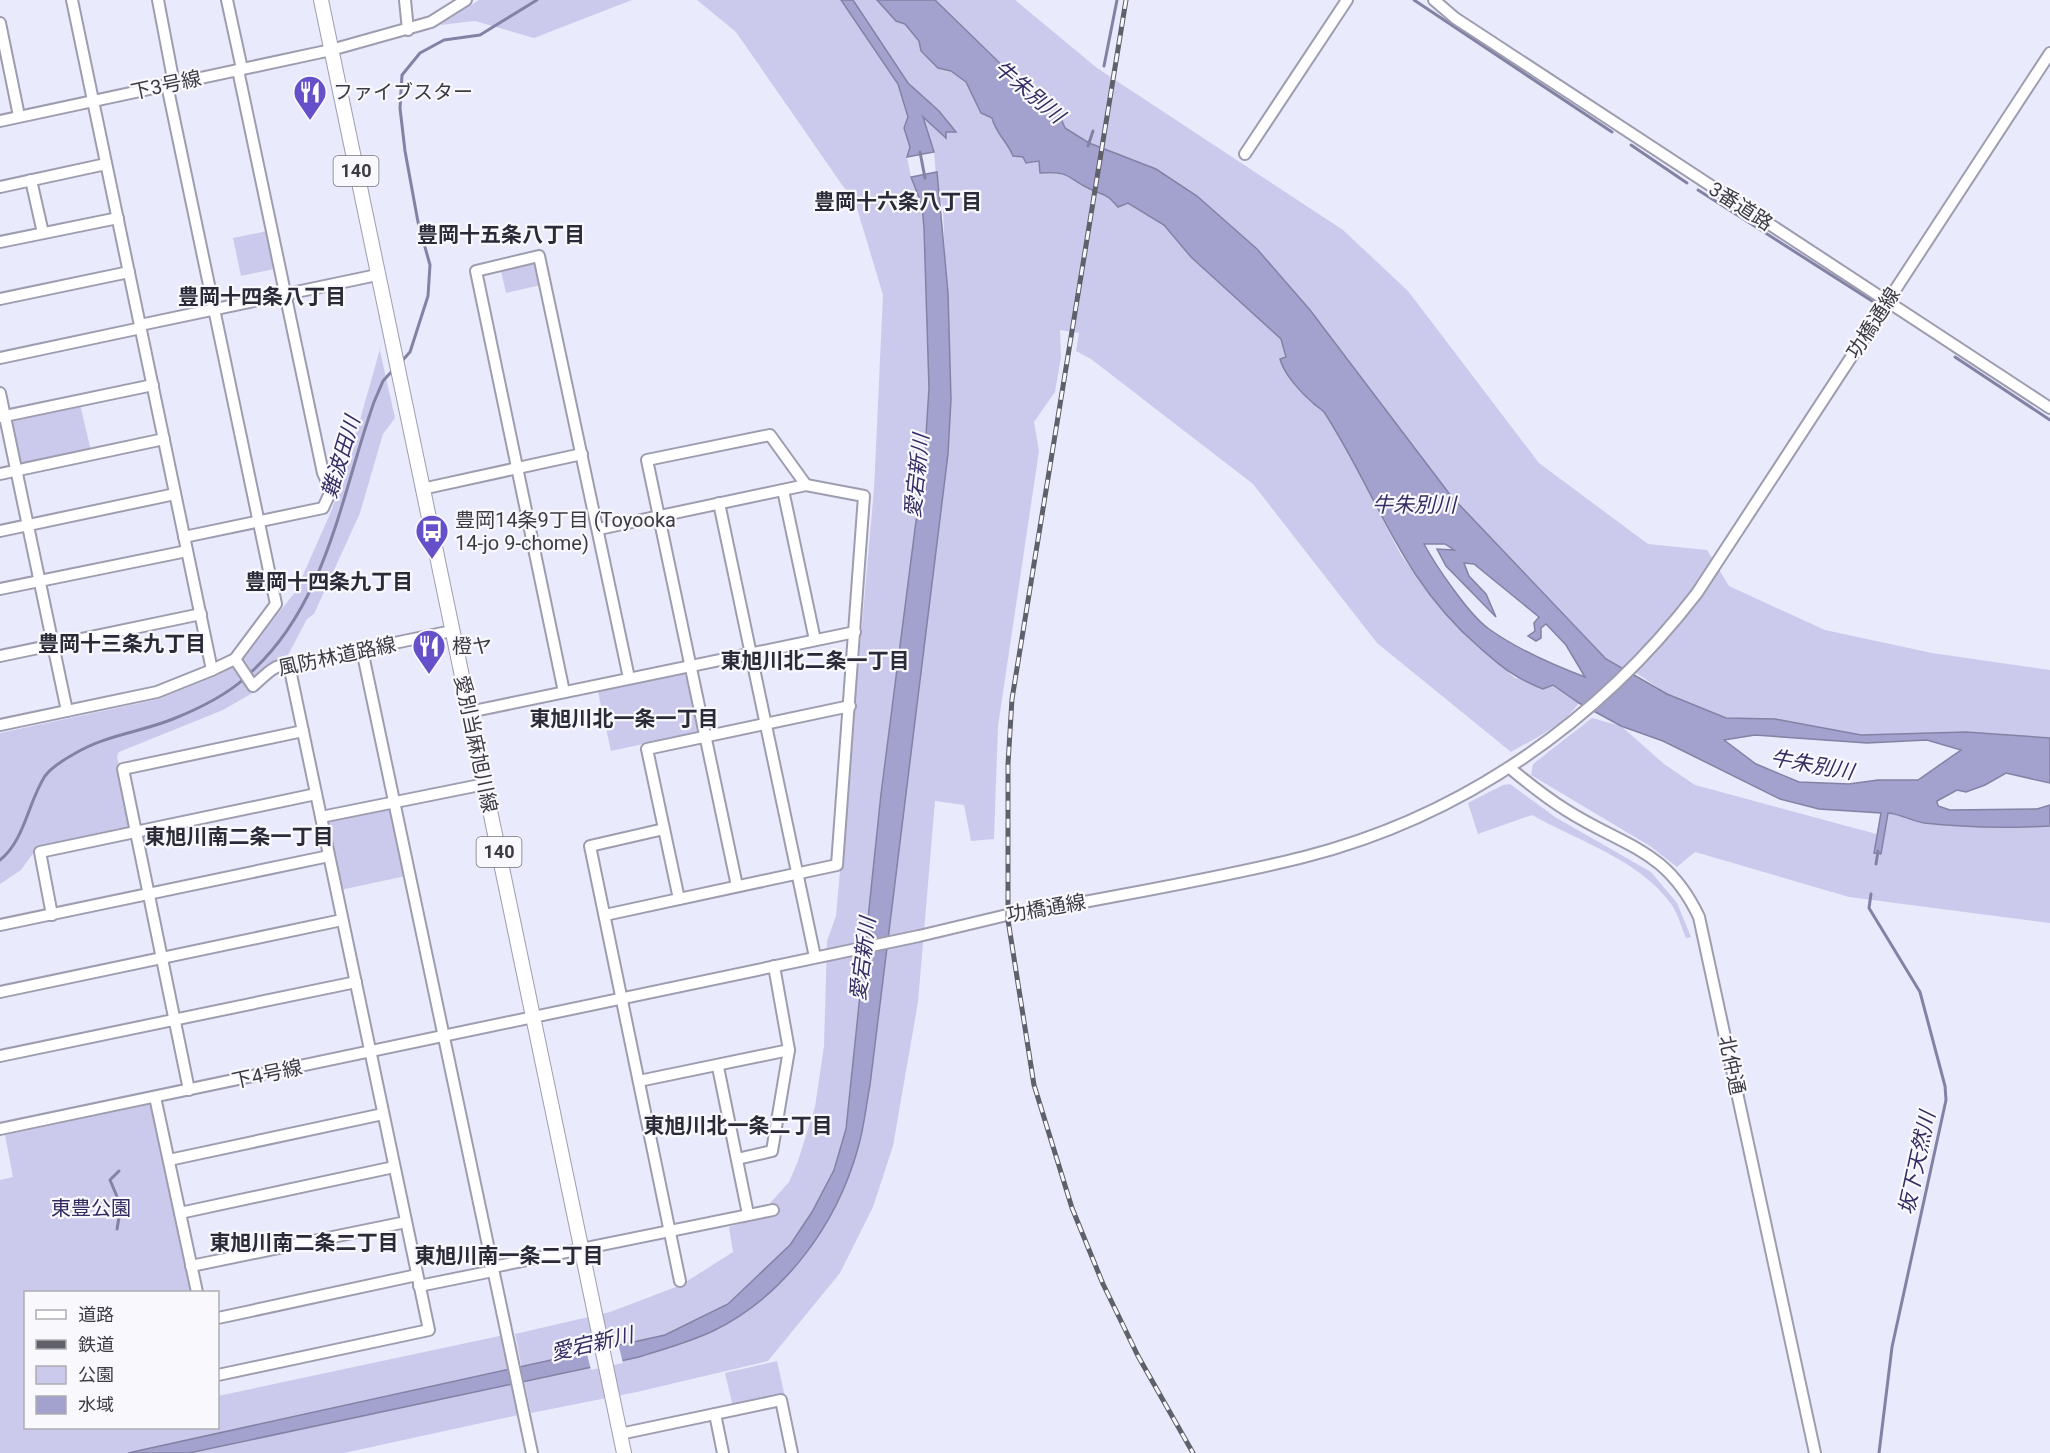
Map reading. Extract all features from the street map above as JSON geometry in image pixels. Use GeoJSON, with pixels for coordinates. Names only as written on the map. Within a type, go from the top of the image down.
{"type":"FeatureCollection","features":[{"type":"Feature","properties":{"kind":"main road","name":"愛別当麻旭川線"},"geometry":{"type":"LineString","coordinates":[[321,0],[624,1453]]}},
{"type":"Feature","properties":{"kind":"street"},"geometry":{"type":"LineString","coordinates":[[72,0],[212,670]]}},
{"type":"Feature","properties":{"kind":"street"},"geometry":{"type":"LineString","coordinates":[[0,725],[157,692],[212,670],[237,663],[276,604],[213,308],[171,84],[158,0]]}},
{"type":"Feature","properties":{"kind":"street"},"geometry":{"type":"LineString","coordinates":[[184,537],[323,508],[331,491],[323,473],[227,0]]}},
{"type":"Feature","properties":{"kind":"street"},"geometry":{"type":"LineString","coordinates":[[405,0],[408,30]]}},
{"type":"Feature","properties":{"kind":"street","name":"下3号線"},"geometry":{"type":"LineString","coordinates":[[0,120],[331,50],[431,22],[466,0]]}},
{"type":"Feature","properties":{"kind":"street"},"geometry":{"type":"LineString","coordinates":[[1245,154],[1347,0]]}},
{"type":"Feature","properties":{"kind":"street","name":"3番道路"},"geometry":{"type":"LineString","coordinates":[[1434,0],[1455,18],[2050,408]]}},
{"type":"Feature","properties":{"kind":"street"},"geometry":{"type":"LineString","coordinates":[[0,23],[19,116]]}},
{"type":"Feature","properties":{"kind":"street","name":"功橋通線"},"geometry":{"type":"LineString","coordinates":[[533,1018],[1007,915],[1023,914],[1304,857],[1404,823],[1511,769],[1592,707],[1665,634],[1697,594],[1886,301],[2050,53]]}},
{"type":"Feature","properties":{"kind":"street"},"geometry":{"type":"LineString","coordinates":[[0,187],[106,164]]}},
{"type":"Feature","properties":{"kind":"street"},"geometry":{"type":"LineString","coordinates":[[31,180],[43,232]]}},
{"type":"Feature","properties":{"kind":"street"},"geometry":{"type":"LineString","coordinates":[[0,242],[118,218]]}},
{"type":"Feature","properties":{"kind":"street"},"geometry":{"type":"LineString","coordinates":[[564,692],[476,271],[539,256],[629,678]]}},
{"type":"Feature","properties":{"kind":"street"},"geometry":{"type":"LineString","coordinates":[[0,299],[129,272]]}},
{"type":"Feature","properties":{"kind":"street"},"geometry":{"type":"LineString","coordinates":[[0,358],[213,308],[377,275]]}},
{"type":"Feature","properties":{"kind":"street"},"geometry":{"type":"LineString","coordinates":[[2,417],[153,385]]}},
{"type":"Feature","properties":{"kind":"street"},"geometry":{"type":"LineString","coordinates":[[0,393],[2,417],[17,470],[67,711]]}},
{"type":"Feature","properties":{"kind":"street"},"geometry":{"type":"LineString","coordinates":[[737,886],[647,460],[770,435],[806,485]]}},
{"type":"Feature","properties":{"kind":"street"},"geometry":{"type":"LineString","coordinates":[[0,474],[164,439]]}},
{"type":"Feature","properties":{"kind":"street"},"geometry":{"type":"LineString","coordinates":[[422,489],[582,453]]}},
{"type":"Feature","properties":{"kind":"street"},"geometry":{"type":"LineString","coordinates":[[599,529],[806,485],[864,496],[837,865],[605,915]]}},
{"type":"Feature","properties":{"kind":"street"},"geometry":{"type":"LineString","coordinates":[[783,490],[815,640]]}},
{"type":"Feature","properties":{"kind":"street"},"geometry":{"type":"LineString","coordinates":[[0,531],[175,494]]}},
{"type":"Feature","properties":{"kind":"street"},"geometry":{"type":"LineString","coordinates":[[719,503],[815,957]]}},
{"type":"Feature","properties":{"kind":"street"},"geometry":{"type":"LineString","coordinates":[[0,589],[187,551]]}},
{"type":"Feature","properties":{"kind":"street"},"geometry":{"type":"LineString","coordinates":[[0,656],[201,614]]}},
{"type":"Feature","properties":{"kind":"street","name":"風防林道路線"},"geometry":{"type":"LineString","coordinates":[[237,663],[253,686],[274,668],[283,664],[289,665],[452,631]]}},
{"type":"Feature","properties":{"kind":"street"},"geometry":{"type":"LineString","coordinates":[[469,712],[855,632]]}},
{"type":"Feature","properties":{"kind":"street"},"geometry":{"type":"LineString","coordinates":[[362,650],[532,1453]]}},
{"type":"Feature","properties":{"kind":"street"},"geometry":{"type":"LineString","coordinates":[[219,1375],[429,1330],[289,665]]}},
{"type":"Feature","properties":{"kind":"street"},"geometry":{"type":"LineString","coordinates":[[679,899],[647,749],[850,706]]}},
{"type":"Feature","properties":{"kind":"street"},"geometry":{"type":"LineString","coordinates":[[189,1090],[123,769],[303,731]]}},
{"type":"Feature","properties":{"kind":"street","name":"北仲通"},"geometry":{"type":"LineString","coordinates":[[1511,769],[1566,810],[1654,859],[1680,883],[1699,917],[1815,1453]]}},
{"type":"Feature","properties":{"kind":"street"},"geometry":{"type":"LineString","coordinates":[[321,818],[484,784]]}},
{"type":"Feature","properties":{"kind":"street"},"geometry":{"type":"LineString","coordinates":[[52,915],[40,852],[316,794]]}},
{"type":"Feature","properties":{"kind":"street"},"geometry":{"type":"LineString","coordinates":[[664,829],[590,846],[680,1281]]}},
{"type":"Feature","properties":{"kind":"street"},"geometry":{"type":"LineString","coordinates":[[0,926],[329,856]]}},
{"type":"Feature","properties":{"kind":"street"},"geometry":{"type":"LineString","coordinates":[[0,992],[342,920]]}},
{"type":"Feature","properties":{"kind":"street"},"geometry":{"type":"LineString","coordinates":[[737,1160],[772,1150],[789,1050],[774,966]]}},
{"type":"Feature","properties":{"kind":"street"},"geometry":{"type":"LineString","coordinates":[[0,1056],[356,982]]}},
{"type":"Feature","properties":{"kind":"street","name":"下4号線"},"geometry":{"type":"LineString","coordinates":[[0,1128],[533,1018]]}},
{"type":"Feature","properties":{"kind":"street"},"geometry":{"type":"LineString","coordinates":[[639,1081],[789,1050]]}},
{"type":"Feature","properties":{"kind":"street"},"geometry":{"type":"LineString","coordinates":[[718,1066],[748,1214]]}},
{"type":"Feature","properties":{"kind":"street"},"geometry":{"type":"LineString","coordinates":[[156,1097],[197,1291]]}},
{"type":"Feature","properties":{"kind":"street"},"geometry":{"type":"LineString","coordinates":[[169,1160],[383,1114]]}},
{"type":"Feature","properties":{"kind":"street"},"geometry":{"type":"LineString","coordinates":[[180,1213],[394,1167]]}},
{"type":"Feature","properties":{"kind":"street"},"geometry":{"type":"LineString","coordinates":[[219,1318],[493,1269],[580,1248],[773,1210]]}},
{"type":"Feature","properties":{"kind":"street"},"geometry":{"type":"LineString","coordinates":[[191,1266],[406,1222]]}},
{"type":"Feature","properties":{"kind":"street"},"geometry":{"type":"LineString","coordinates":[[620,1434],[781,1400],[792,1453]]}},
{"type":"Feature","properties":{"kind":"street"},"geometry":{"type":"LineString","coordinates":[[715,1414],[723,1453]]}},
{"type":"Feature","properties":{"kind":"green space"},"geometry":{"type":"Polygon","coordinates":[[[479,0],[632,0],[534,38],[475,21],[440,25],[479,0]]]}},
{"type":"Feature","properties":{"kind":"green space"},"geometry":{"type":"Polygon","coordinates":[[[697,0],[841,0],[898,84],[908,117],[904,128],[910,147],[907,157],[911,177],[922,206],[924,228],[929,388],[888,935],[903,808],[947,316],[943,209],[937,187],[934,152],[923,116],[946,137],[946,132],[955,132],[939,111],[908,83],[853,0],[877,0],[896,21],[905,23],[919,41],[921,51],[938,68],[951,71],[966,82],[981,113],[992,118],[1004,140],[1016,151],[1040,161],[1041,173],[1070,175],[1091,189],[1107,193],[1118,207],[1128,203],[1164,225],[1191,257],[1281,339],[1286,357],[1311,402],[1324,411],[1401,555],[1432,598],[1465,635],[1515,678],[1553,684],[1579,703],[1557,725],[1511,752],[1377,643],[1253,484],[1091,359],[1076,351],[1079,333],[1060,330],[1061,357],[1055,392],[1034,422],[1039,451],[998,726],[994,839],[971,841],[964,805],[935,801],[918,1002],[893,1146],[873,1207],[840,1273],[768,1361],[637,1392],[531,1413],[515,1334],[610,1312],[681,1285],[733,1252],[729,1227],[756,1219],[789,1182],[815,1107],[824,1046],[827,941],[836,916],[874,489],[883,295],[856,205],[736,32],[697,0]]]}},
{"type":"Feature","properties":{"kind":"green space"},"geometry":{"type":"Polygon","coordinates":[[[935,0],[1015,0],[1097,68],[1343,230],[1408,291],[1539,463],[1648,544],[1707,550],[1729,586],[1825,630],[1932,653],[2050,670],[2050,738],[1966,732],[1861,735],[1775,719],[1726,718],[1667,694],[1632,670],[1621,679],[1606,659],[1451,496],[1197,196],[1156,169],[1089,143],[1065,128],[1055,104],[1011,74],[935,0]]]}},
{"type":"Feature","properties":{"kind":"green space"},"geometry":{"type":"Polygon","coordinates":[[[267,231],[274,269],[241,276],[233,238],[267,231]]]}},
{"type":"Feature","properties":{"kind":"green space"},"geometry":{"type":"Polygon","coordinates":[[[532,263],[538,267],[541,285],[506,293],[501,271],[532,263]]]}},
{"type":"Feature","properties":{"kind":"green space"},"geometry":{"type":"Polygon","coordinates":[[[382,342],[380,351],[395,418],[383,434],[360,513],[314,614],[307,619],[287,657],[256,691],[223,710],[119,752],[117,757],[132,825],[129,829],[37,848],[21,870],[0,884],[0,733],[159,699],[214,677],[238,664],[296,591],[343,480],[382,342]]]}},
{"type":"Feature","properties":{"kind":"green space"},"geometry":{"type":"Polygon","coordinates":[[[79,400],[92,455],[17,470],[5,416],[79,400]]]}},
{"type":"Feature","properties":{"kind":"green space"},"geometry":{"type":"Polygon","coordinates":[[[685,673],[698,732],[611,751],[598,692],[685,673]]]}},
{"type":"Feature","properties":{"kind":"green space"},"geometry":{"type":"Polygon","coordinates":[[[1592,718],[1621,726],[1664,764],[1695,785],[1884,836],[1888,813],[1940,825],[2050,826],[2050,923],[1849,897],[1695,852],[1677,867],[1650,846],[1531,775],[1533,764],[1592,718]]]}},
{"type":"Feature","properties":{"kind":"green space"},"geometry":{"type":"Polygon","coordinates":[[[1510,784],[1555,817],[1651,872],[1677,903],[1691,937],[1686,938],[1671,904],[1643,875],[1626,863],[1532,815],[1478,834],[1468,803],[1503,785],[1510,784]]]}},
{"type":"Feature","properties":{"kind":"green space"},"geometry":{"type":"Polygon","coordinates":[[[395,802],[410,875],[336,891],[321,817],[395,802]]]}},
{"type":"Feature","properties":{"kind":"green space","name":"東豊公園"},"geometry":{"type":"Polygon","coordinates":[[[153,1104],[195,1291],[24,1291],[24,1429],[219,1429],[219,1396],[504,1335],[523,1414],[344,1453],[0,1453],[0,1180],[13,1177],[5,1135],[153,1104]]]}},
{"type":"Feature","properties":{"kind":"green space"},"geometry":{"type":"Polygon","coordinates":[[[777,1361],[785,1397],[733,1407],[725,1373],[777,1361]]]}},
{"type":"Feature","properties":{"kind":"water"},"geometry":{"type":"Polygon","coordinates":[[[841,0],[853,0],[908,83],[939,111],[956,132],[946,132],[946,138],[923,117],[934,152],[907,157],[910,147],[904,128],[908,117],[898,84],[841,0]]]}},
{"type":"Feature","properties":{"kind":"water","name":"牛朱別川"},"geometry":{"type":"Polygon","coordinates":[[[877,0],[935,0],[1011,74],[1055,104],[1065,128],[1089,143],[1156,169],[1197,196],[1257,249],[1310,310],[1451,496],[1606,659],[1667,694],[1726,718],[1775,719],[1861,735],[1966,732],[2050,738],[2050,783],[2006,773],[1985,785],[1966,792],[1957,790],[1937,801],[1938,806],[1950,810],[2037,809],[2050,805],[2050,826],[1940,825],[1888,813],[1881,854],[1874,853],[1881,813],[1819,809],[1780,799],[1663,741],[1621,726],[1579,703],[1553,685],[1543,689],[1509,671],[1479,647],[1429,594],[1393,537],[1325,413],[1303,394],[1285,371],[1280,359],[1286,357],[1281,339],[1191,257],[1164,225],[1128,203],[1118,207],[1108,197],[1064,174],[1040,173],[1039,161],[1026,163],[1023,157],[1013,156],[996,129],[992,118],[981,113],[966,82],[951,71],[938,68],[921,51],[919,41],[905,24],[896,21],[877,0]],[[1424,544],[1463,602],[1489,629],[1536,656],[1585,677],[1566,645],[1546,624],[1541,628],[1541,638],[1536,641],[1528,636],[1535,631],[1534,623],[1539,617],[1474,564],[1464,563],[1469,576],[1486,594],[1496,617],[1446,566],[1437,549],[1454,550],[1445,544],[1424,544]],[[1755,735],[1724,740],[1756,764],[1799,782],[1849,784],[1878,780],[1918,780],[1961,750],[1927,740],[1867,743],[1755,735]]]}},
{"type":"Feature","properties":{"kind":"water"},"geometry":{"type":"Polygon","coordinates":[[[937,172],[948,293],[951,399],[948,454],[870,1085],[860,1140],[849,1176],[822,1230],[785,1278],[739,1316],[695,1339],[639,1357],[189,1453],[128,1453],[665,1335],[728,1304],[790,1245],[812,1212],[834,1170],[846,1129],[881,794],[925,451],[929,388],[924,228],[922,205],[911,177],[937,172]]]}},
{"type":"Feature","properties":{"kind":"pier"},"geometry":{"type":"Polygon","coordinates":[[[618,1343],[623,1363],[591,1370],[586,1350],[618,1343]]]}},
{"type":"Feature","properties":{"kind":"waterway","name":"難波田川"},"geometry":{"type":"LineString","coordinates":[[402,361],[410,352],[428,296],[430,265],[418,222],[405,151],[400,108],[402,75],[420,53],[444,40],[480,35],[537,0]]}},
{"type":"Feature","properties":{"kind":"waterway"},"geometry":{"type":"LineString","coordinates":[[1104,66],[1117,0]]}},
{"type":"Feature","properties":{"kind":"waterway"},"geometry":{"type":"LineString","coordinates":[[1414,0],[1612,132]]}},
{"type":"Feature","properties":{"kind":"waterway"},"geometry":{"type":"LineString","coordinates":[[1088,146],[1093,131]]}},
{"type":"Feature","properties":{"kind":"waterway"},"geometry":{"type":"LineString","coordinates":[[1631,145],[1687,183]]}},
{"type":"Feature","properties":{"kind":"waterway","name":"愛宕新川"},"geometry":{"type":"LineString","coordinates":[[920,152],[925,178]]}},
{"type":"Feature","properties":{"kind":"waterway"},"geometry":{"type":"LineString","coordinates":[[1698,190],[1872,301]]}},
{"type":"Feature","properties":{"kind":"waterway"},"geometry":{"type":"LineString","coordinates":[[1955,357],[2050,420]]}},
{"type":"Feature","properties":{"kind":"waterway","name":"難波田川"},"geometry":{"type":"LineString","coordinates":[[249,674],[275,646],[297,615],[314,582],[341,511],[374,402],[383,381],[393,370]]}},
{"type":"Feature","properties":{"kind":"waterway","name":"難波田川"},"geometry":{"type":"LineString","coordinates":[[0,860],[21,831],[45,776],[58,764],[98,742],[192,711],[220,696],[245,678]]}},
{"type":"Feature","properties":{"kind":"waterway","name":"坂下天然川"},"geometry":{"type":"LineString","coordinates":[[1876,864],[1878,851]]}},
{"type":"Feature","properties":{"kind":"waterway","name":"坂下天然川"},"geometry":{"type":"LineString","coordinates":[[1871,894],[1869,908],[1920,992],[1945,1086],[1946,1100],[1892,1347],[1879,1453]]}},
{"type":"Feature","properties":{"kind":"waterway"},"geometry":{"type":"LineString","coordinates":[[117,1229],[121,1206],[110,1180],[119,1171]]}},
{"type":"Feature","properties":{"kind":"railway"},"geometry":{"type":"LineString","coordinates":[[1126,0],[1012,699],[1008,764],[1008,920],[1034,1085],[1072,1208],[1103,1284],[1138,1356],[1193,1453]]}},
{"type":"Feature","properties":{"kind":"place","name":"ファイブスター"},"geometry":{"type":"Point","coordinates":[310,121]}},
{"type":"Feature","properties":{"kind":"place","name":"豊岡14条9丁目 (Toyooka 14-jo 9-chome)"},"geometry":{"type":"Point","coordinates":[432,560]}},
{"type":"Feature","properties":{"kind":"place","name":"橙ヤ"},"geometry":{"type":"Point","coordinates":[429,675]}},
{"type":"Feature","properties":{"kind":"district","name":"豊岡十六条八丁目"},"geometry":{"type":"Point","coordinates":[898,202]}},
{"type":"Feature","properties":{"kind":"district","name":"豊岡十五条八丁目"},"geometry":{"type":"Point","coordinates":[501,235]}},
{"type":"Feature","properties":{"kind":"district","name":"豊岡十四条八丁目"},"geometry":{"type":"Point","coordinates":[262,297]}},
{"type":"Feature","properties":{"kind":"district","name":"豊岡十四条九丁目"},"geometry":{"type":"Point","coordinates":[329,582]}},
{"type":"Feature","properties":{"kind":"district","name":"豊岡十三条九丁目"},"geometry":{"type":"Point","coordinates":[122,644]}},
{"type":"Feature","properties":{"kind":"district","name":"東旭川北二条一丁目"},"geometry":{"type":"Point","coordinates":[815,661]}},
{"type":"Feature","properties":{"kind":"district","name":"東旭川北一条一丁目"},"geometry":{"type":"Point","coordinates":[624,719]}},
{"type":"Feature","properties":{"kind":"district","name":"東旭川南二条一丁目"},"geometry":{"type":"Point","coordinates":[239,837]}},
{"type":"Feature","properties":{"kind":"district","name":"東旭川北一条二丁目"},"geometry":{"type":"Point","coordinates":[738,1126]}},
{"type":"Feature","properties":{"kind":"district","name":"東旭川南二条二丁目"},"geometry":{"type":"Point","coordinates":[304,1243]}},
{"type":"Feature","properties":{"kind":"district","name":"東旭川南一条二丁目"},"geometry":{"type":"Point","coordinates":[509,1256]}}]}
